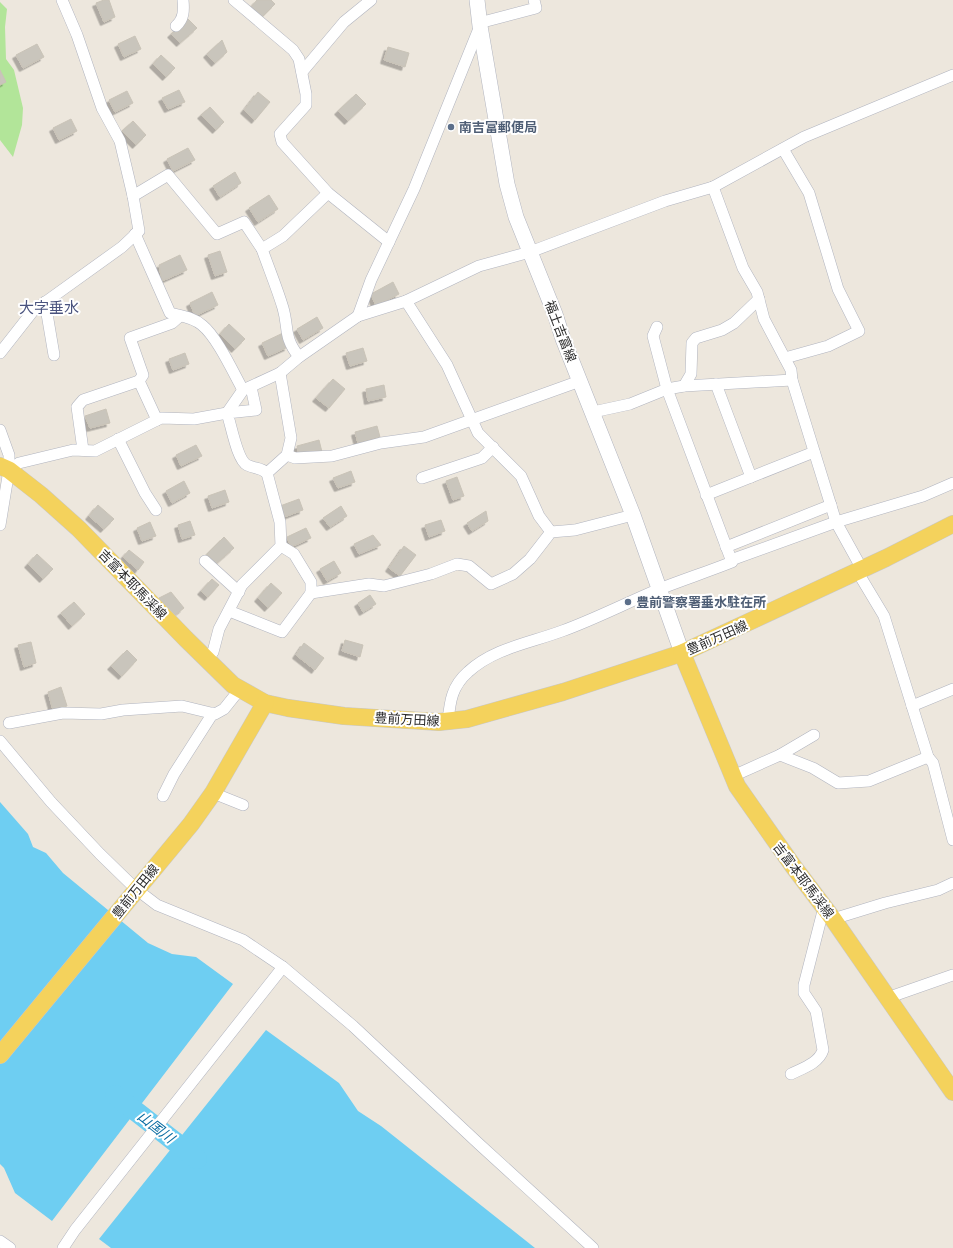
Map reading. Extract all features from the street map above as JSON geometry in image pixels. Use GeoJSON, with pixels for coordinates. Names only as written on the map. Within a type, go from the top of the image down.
{"type":"FeatureCollection","features":[{"type":"Feature","properties":{"kind":"main road","name":"福土吉富線"},"geometry":{"type":"LineString","coordinates":[[476,0],[507,184],[516,217],[633,515],[682,653]]}},
{"type":"Feature","properties":{"kind":"main road","name":"吉富本耶馬渓線"},"geometry":{"type":"LineString","coordinates":[[5,468],[41,495],[79,529],[233,685],[265,703]]}},
{"type":"Feature","properties":{"kind":"main road","name":"豊前万田線"},"geometry":{"type":"LineString","coordinates":[[0,1055],[191,824],[235,757],[265,703],[344,716],[439,722],[467,719],[563,692],[682,653],[860,570],[953,524]]}},
{"type":"Feature","properties":{"kind":"main road","name":"吉富本耶馬渓線"},"geometry":{"type":"LineString","coordinates":[[682,653],[737,786],[784,854],[829,913],[953,1092]]}},
{"type":"Feature","properties":{"kind":"street"},"geometry":{"type":"LineString","coordinates":[[0,353],[33,311],[122,247],[139,231],[133,196],[120,141],[102,108],[77,35],[62,0]]}},
{"type":"Feature","properties":{"kind":"street"},"geometry":{"type":"LineString","coordinates":[[176,26],[181,21],[184,12],[183,0]]}},
{"type":"Feature","properties":{"kind":"street"},"geometry":{"type":"LineString","coordinates":[[234,0],[293,50],[299,59],[306,94],[306,105],[280,134],[282,142],[328,193],[389,242]]}},
{"type":"Feature","properties":{"kind":"street"},"geometry":{"type":"LineString","coordinates":[[302,72],[344,22],[371,0]]}},
{"type":"Feature","properties":{"kind":"street"},"geometry":{"type":"LineString","coordinates":[[358,316],[371,280],[414,189],[479,24],[536,8],[534,0]]}},
{"type":"Feature","properties":{"kind":"street"},"geometry":{"type":"LineString","coordinates":[[228,413],[247,389],[280,373],[299,356],[358,316],[406,301],[479,266],[530,252],[665,201],[712,187],[804,137],[953,75]]}},
{"type":"Feature","properties":{"kind":"street"},"geometry":{"type":"LineString","coordinates":[[783,149],[809,193],[838,290],[859,331],[828,346],[785,358]]}},
{"type":"Feature","properties":{"kind":"street"},"geometry":{"type":"LineString","coordinates":[[133,196],[168,175],[217,234],[244,222],[262,250],[284,309],[287,334],[292,347],[299,356]]}},
{"type":"Feature","properties":{"kind":"street"},"geometry":{"type":"LineString","coordinates":[[712,187],[744,268],[757,292],[764,319],[791,370],[792,380],[836,522],[884,616],[928,757],[933,763],[953,840]]}},
{"type":"Feature","properties":{"kind":"street"},"geometry":{"type":"LineString","coordinates":[[262,250],[283,236],[328,193]]}},
{"type":"Feature","properties":{"kind":"street"},"geometry":{"type":"LineString","coordinates":[[5,468],[19,462],[73,450],[95,451],[161,418],[194,419],[256,410],[247,389],[218,344],[202,325],[191,318],[170,313],[135,234]]}},
{"type":"Feature","properties":{"kind":"street"},"geometry":{"type":"LineString","coordinates":[[684,386],[691,374],[692,343],[696,338],[722,330],[734,323],[759,299]]}},
{"type":"Feature","properties":{"kind":"street"},"geometry":{"type":"LineString","coordinates":[[406,301],[447,364],[478,433],[521,476],[538,516],[551,532]]}},
{"type":"Feature","properties":{"kind":"street"},"geometry":{"type":"LineString","coordinates":[[45,302],[54,355]]}},
{"type":"Feature","properties":{"kind":"street"},"geometry":{"type":"LineString","coordinates":[[83,450],[77,407],[83,400],[139,381],[143,375],[130,338],[172,323],[180,316]]}},
{"type":"Feature","properties":{"kind":"street"},"geometry":{"type":"LineString","coordinates":[[657,327],[653,336],[667,390],[731,560]]}},
{"type":"Feature","properties":{"kind":"street"},"geometry":{"type":"LineString","coordinates":[[267,473],[287,455],[291,438],[280,373]]}},
{"type":"Feature","properties":{"kind":"street"},"geometry":{"type":"LineString","coordinates":[[593,412],[630,404],[667,390],[684,386],[792,380]]}},
{"type":"Feature","properties":{"kind":"street"},"geometry":{"type":"LineString","coordinates":[[139,381],[156,420]]}},
{"type":"Feature","properties":{"kind":"street"},"geometry":{"type":"LineString","coordinates":[[287,455],[295,458],[332,456],[382,443],[424,437],[580,381]]}},
{"type":"Feature","properties":{"kind":"street"},"geometry":{"type":"LineString","coordinates":[[716,384],[750,477]]}},
{"type":"Feature","properties":{"kind":"street"},"geometry":{"type":"LineString","coordinates":[[207,660],[213,652],[219,628],[242,585],[281,546],[280,522],[267,473],[262,469],[246,465],[240,458],[228,413]]}},
{"type":"Feature","properties":{"kind":"street"},"geometry":{"type":"LineString","coordinates":[[0,430],[9,455],[5,468],[0,525]]}},
{"type":"Feature","properties":{"kind":"street"},"geometry":{"type":"LineString","coordinates":[[118,440],[145,493],[156,510]]}},
{"type":"Feature","properties":{"kind":"street"},"geometry":{"type":"LineString","coordinates":[[422,478],[482,458],[493,447]]}},
{"type":"Feature","properties":{"kind":"street"},"geometry":{"type":"LineString","coordinates":[[706,495],[814,452]]}},
{"type":"Feature","properties":{"kind":"street"},"geometry":{"type":"LineString","coordinates":[[448,721],[450,700],[456,686],[467,672],[482,661],[497,653],[563,631],[659,589],[732,562],[731,560],[836,522],[923,496],[953,483]]}},
{"type":"Feature","properties":{"kind":"street"},"geometry":{"type":"LineString","coordinates":[[726,546],[831,505]]}},
{"type":"Feature","properties":{"kind":"street"},"geometry":{"type":"LineString","coordinates":[[311,593],[369,584],[384,586],[431,574],[457,564],[469,566],[491,584],[513,574],[530,559],[551,532],[575,530],[633,515]]}},
{"type":"Feature","properties":{"kind":"street"},"geometry":{"type":"LineString","coordinates":[[228,611],[282,632],[311,593],[311,582],[294,554],[281,546]]}},
{"type":"Feature","properties":{"kind":"street"},"geometry":{"type":"LineString","coordinates":[[205,561],[239,592]]}},
{"type":"Feature","properties":{"kind":"street"},"geometry":{"type":"LineString","coordinates":[[9,723],[63,713],[101,714],[123,710],[182,706],[215,714],[224,709],[240,689]]}},
{"type":"Feature","properties":{"kind":"street"},"geometry":{"type":"LineString","coordinates":[[912,706],[953,689]]}},
{"type":"Feature","properties":{"kind":"street"},"geometry":{"type":"LineString","coordinates":[[163,796],[174,774],[213,713]]}},
{"type":"Feature","properties":{"kind":"street"},"geometry":{"type":"LineString","coordinates":[[733,776],[780,755],[814,735]]}},
{"type":"Feature","properties":{"kind":"street"},"geometry":{"type":"LineString","coordinates":[[0,741],[51,802],[100,854],[133,893],[157,906],[243,940],[283,967],[353,1026],[593,1248]]}},
{"type":"Feature","properties":{"kind":"street"},"geometry":{"type":"LineString","coordinates":[[780,755],[814,768],[838,783],[869,781],[928,757]]}},
{"type":"Feature","properties":{"kind":"street"},"geometry":{"type":"LineString","coordinates":[[212,793],[242,805]]}},
{"type":"Feature","properties":{"kind":"street"},"geometry":{"type":"LineString","coordinates":[[791,1074],[822,1056],[823,1050],[816,1011],[804,993],[804,985],[829,913],[885,903],[938,890],[953,883]]}},
{"type":"Feature","properties":{"kind":"street"},"geometry":{"type":"LineString","coordinates":[[63,1248],[75,1230],[283,967]]}},
{"type":"Feature","properties":{"kind":"street"},"geometry":{"type":"LineString","coordinates":[[887,998],[953,975]]}},
{"type":"Feature","properties":{"kind":"street"},"geometry":{"type":"LineString","coordinates":[[0,1241],[10,1248]]}},
{"type":"Feature","properties":{"kind":"green space"},"geometry":{"type":"Polygon","coordinates":[[[0,2],[7,9],[5,27],[6,59],[14,70],[23,108],[22,125],[13,157],[0,140],[0,2]]]}},
{"type":"Feature","properties":{"kind":"water"},"geometry":{"type":"Polygon","coordinates":[[[0,802],[28,834],[33,847],[46,853],[63,873],[148,943],[172,954],[196,957],[233,984],[52,1221],[15,1193],[4,1168],[0,1164],[0,802]]]}},
{"type":"Feature","properties":{"kind":"water"},"geometry":{"type":"Polygon","coordinates":[[[266,1030],[339,1083],[358,1111],[381,1126],[535,1248],[111,1248],[99,1239],[266,1030]]]}},
{"type":"Feature","properties":{"kind":"building"},"geometry":{"type":"Polygon","coordinates":[[[109,0],[115,17],[104,22],[96,3],[109,0]]]}},
{"type":"Feature","properties":{"kind":"building"},"geometry":{"type":"Polygon","coordinates":[[[257,0],[271,0],[275,4],[262,17],[251,7],[257,0]]]}},
{"type":"Feature","properties":{"kind":"building"},"geometry":{"type":"Polygon","coordinates":[[[188,19],[197,28],[180,43],[171,34],[188,19]]]}},
{"type":"Feature","properties":{"kind":"building"},"geometry":{"type":"Polygon","coordinates":[[[135,36],[141,49],[124,57],[118,44],[135,36]]]}},
{"type":"Feature","properties":{"kind":"building"},"geometry":{"type":"Polygon","coordinates":[[[222,40],[227,52],[215,63],[207,54],[222,40]]]}},
{"type":"Feature","properties":{"kind":"building"},"geometry":{"type":"Polygon","coordinates":[[[37,44],[44,57],[23,68],[16,55],[37,44]]]}},
{"type":"Feature","properties":{"kind":"building"},"geometry":{"type":"Polygon","coordinates":[[[388,47],[409,53],[405,67],[384,60],[388,47]]]}},
{"type":"Feature","properties":{"kind":"building"},"geometry":{"type":"Polygon","coordinates":[[[161,55],[175,68],[166,77],[153,64],[161,55]]]}},
{"type":"Feature","properties":{"kind":"building"},"geometry":{"type":"Polygon","coordinates":[[[0,70],[6,82],[0,85],[0,70]]]}},
{"type":"Feature","properties":{"kind":"building"},"geometry":{"type":"Polygon","coordinates":[[[179,90],[185,102],[168,109],[162,98],[179,90]]]}},
{"type":"Feature","properties":{"kind":"building"},"geometry":{"type":"Polygon","coordinates":[[[127,91],[133,103],[115,112],[109,100],[127,91]]]}},
{"type":"Feature","properties":{"kind":"building"},"geometry":{"type":"Polygon","coordinates":[[[258,92],[270,102],[255,120],[244,110],[258,92]]]}},
{"type":"Feature","properties":{"kind":"building"},"geometry":{"type":"Polygon","coordinates":[[[356,94],[366,104],[348,121],[338,111],[356,94]]]}},
{"type":"Feature","properties":{"kind":"building"},"geometry":{"type":"Polygon","coordinates":[[[210,107],[224,122],[216,130],[201,115],[210,107]]]}},
{"type":"Feature","properties":{"kind":"building"},"geometry":{"type":"Polygon","coordinates":[[[71,119],[77,131],[59,140],[53,128],[71,119]]]}},
{"type":"Feature","properties":{"kind":"building"},"geometry":{"type":"Polygon","coordinates":[[[133,121],[146,135],[136,145],[122,131],[133,121]]]}},
{"type":"Feature","properties":{"kind":"building"},"geometry":{"type":"Polygon","coordinates":[[[188,148],[195,160],[173,171],[167,159],[188,148]]]}},
{"type":"Feature","properties":{"kind":"building"},"geometry":{"type":"Polygon","coordinates":[[[235,172],[241,183],[220,197],[213,186],[235,172]]]}},
{"type":"Feature","properties":{"kind":"building"},"geometry":{"type":"Polygon","coordinates":[[[269,195],[278,209],[258,222],[249,208],[269,195]]]}},
{"type":"Feature","properties":{"kind":"building"},"geometry":{"type":"Polygon","coordinates":[[[220,251],[227,272],[215,276],[208,255],[220,251]]]}},
{"type":"Feature","properties":{"kind":"building"},"geometry":{"type":"Polygon","coordinates":[[[180,255],[187,270],[162,281],[159,265],[180,255]]]}},
{"type":"Feature","properties":{"kind":"building"},"geometry":{"type":"Polygon","coordinates":[[[393,282],[399,294],[376,306],[371,294],[393,282]]]}},
{"type":"Feature","properties":{"kind":"building"},"geometry":{"type":"Polygon","coordinates":[[[212,292],[218,305],[195,316],[190,303],[212,292]]]}},
{"type":"Feature","properties":{"kind":"building"},"geometry":{"type":"Polygon","coordinates":[[[317,317],[323,328],[303,340],[297,329],[317,317]]]}},
{"type":"Feature","properties":{"kind":"building"},"geometry":{"type":"Polygon","coordinates":[[[229,324],[245,339],[235,349],[220,334],[229,324]]]}},
{"type":"Feature","properties":{"kind":"building"},"geometry":{"type":"Polygon","coordinates":[[[283,333],[288,347],[268,356],[262,343],[283,333]]]}},
{"type":"Feature","properties":{"kind":"building"},"geometry":{"type":"Polygon","coordinates":[[[363,348],[367,361],[350,366],[346,353],[363,348]]]}},
{"type":"Feature","properties":{"kind":"building"},"geometry":{"type":"Polygon","coordinates":[[[185,353],[189,364],[173,370],[169,359],[185,353]]]}},
{"type":"Feature","properties":{"kind":"building"},"geometry":{"type":"Polygon","coordinates":[[[333,379],[345,389],[329,408],[316,398],[333,379]]]}},
{"type":"Feature","properties":{"kind":"building"},"geometry":{"type":"Polygon","coordinates":[[[384,385],[386,397],[368,401],[366,389],[384,385]]]}},
{"type":"Feature","properties":{"kind":"building"},"geometry":{"type":"Polygon","coordinates":[[[106,409],[110,423],[90,428],[85,416],[106,409]]]}},
{"type":"Feature","properties":{"kind":"building"},"geometry":{"type":"Polygon","coordinates":[[[377,426],[380,437],[358,443],[355,432],[377,426]]]}},
{"type":"Feature","properties":{"kind":"building"},"geometry":{"type":"Polygon","coordinates":[[[319,440],[322,452],[300,458],[297,446],[319,440]]]}},
{"type":"Feature","properties":{"kind":"building"},"geometry":{"type":"Polygon","coordinates":[[[196,445],[202,456],[181,466],[176,455],[196,445]]]}},
{"type":"Feature","properties":{"kind":"building"},"geometry":{"type":"Polygon","coordinates":[[[351,471],[355,482],[338,488],[333,478],[351,471]]]}},
{"type":"Feature","properties":{"kind":"building"},"geometry":{"type":"Polygon","coordinates":[[[457,477],[464,496],[453,500],[446,481],[457,477]]]}},
{"type":"Feature","properties":{"kind":"building"},"geometry":{"type":"Polygon","coordinates":[[[184,481],[190,493],[172,503],[166,491],[184,481]]]}},
{"type":"Feature","properties":{"kind":"building"},"geometry":{"type":"Polygon","coordinates":[[[225,490],[229,502],[212,508],[208,496],[225,490]]]}},
{"type":"Feature","properties":{"kind":"building"},"geometry":{"type":"Polygon","coordinates":[[[299,499],[303,510],[284,517],[280,506],[299,499]]]}},
{"type":"Feature","properties":{"kind":"building"},"geometry":{"type":"Polygon","coordinates":[[[98,505],[114,519],[104,529],[89,516],[98,505]]]}},
{"type":"Feature","properties":{"kind":"building"},"geometry":{"type":"Polygon","coordinates":[[[341,506],[347,516],[330,527],[323,518],[341,506]]]}},
{"type":"Feature","properties":{"kind":"building"},"geometry":{"type":"Polygon","coordinates":[[[486,511],[488,521],[472,531],[467,523],[486,511]]]}},
{"type":"Feature","properties":{"kind":"building"},"geometry":{"type":"Polygon","coordinates":[[[441,520],[445,531],[429,537],[425,525],[441,520]]]}},
{"type":"Feature","properties":{"kind":"building"},"geometry":{"type":"Polygon","coordinates":[[[190,521],[195,535],[182,539],[178,525],[190,521]]]}},
{"type":"Feature","properties":{"kind":"building"},"geometry":{"type":"Polygon","coordinates":[[[150,522],[156,536],[142,541],[137,528],[150,522]]]}},
{"type":"Feature","properties":{"kind":"building"},"geometry":{"type":"Polygon","coordinates":[[[306,528],[311,538],[291,547],[287,537],[306,528]]]}},
{"type":"Feature","properties":{"kind":"building"},"geometry":{"type":"Polygon","coordinates":[[[373,535],[381,545],[359,554],[354,544],[373,535]]]}},
{"type":"Feature","properties":{"kind":"building"},"geometry":{"type":"Polygon","coordinates":[[[224,537],[234,548],[216,564],[207,554],[224,537]]]}},
{"type":"Feature","properties":{"kind":"building"},"geometry":{"type":"Polygon","coordinates":[[[404,546],[416,555],[400,576],[389,568],[404,546]]]}},
{"type":"Feature","properties":{"kind":"building"},"geometry":{"type":"Polygon","coordinates":[[[129,550],[144,562],[138,570],[123,557],[129,550]]]}},
{"type":"Feature","properties":{"kind":"building"},"geometry":{"type":"Polygon","coordinates":[[[37,554],[53,569],[43,579],[28,564],[37,554]]]}},
{"type":"Feature","properties":{"kind":"building"},"geometry":{"type":"Polygon","coordinates":[[[334,561],[341,573],[327,581],[320,569],[334,561]]]}},
{"type":"Feature","properties":{"kind":"building"},"geometry":{"type":"Polygon","coordinates":[[[212,579],[219,585],[208,597],[201,591],[212,579]]]}},
{"type":"Feature","properties":{"kind":"building"},"geometry":{"type":"Polygon","coordinates":[[[271,583],[282,593],[268,608],[258,598],[271,583]]]}},
{"type":"Feature","properties":{"kind":"building"},"geometry":{"type":"Polygon","coordinates":[[[171,592],[184,608],[174,616],[159,598],[171,592]]]}},
{"type":"Feature","properties":{"kind":"building"},"geometry":{"type":"Polygon","coordinates":[[[370,595],[376,604],[363,612],[358,603],[370,595]]]}},
{"type":"Feature","properties":{"kind":"building"},"geometry":{"type":"Polygon","coordinates":[[[74,602],[85,614],[72,626],[61,613],[74,602]]]}},
{"type":"Feature","properties":{"kind":"building"},"geometry":{"type":"Polygon","coordinates":[[[345,640],[363,645],[360,657],[342,651],[345,640]]]}},
{"type":"Feature","properties":{"kind":"building"},"geometry":{"type":"Polygon","coordinates":[[[31,642],[36,663],[24,667],[18,645],[31,642]]]}},
{"type":"Feature","properties":{"kind":"building"},"geometry":{"type":"Polygon","coordinates":[[[304,643],[324,658],[315,670],[296,655],[304,643]]]}},
{"type":"Feature","properties":{"kind":"building"},"geometry":{"type":"Polygon","coordinates":[[[127,650],[137,660],[122,676],[111,666],[127,650]]]}},
{"type":"Feature","properties":{"kind":"building"},"geometry":{"type":"Polygon","coordinates":[[[61,687],[67,706],[53,710],[48,692],[61,687]]]}},
{"type":"Feature","properties":{"kind":"waterway","name":"山国川"},"geometry":{"type":"LineString","coordinates":[[115,1095],[197,1159]]}},
{"type":"Feature","properties":{"kind":"place","name":"南吉富郵便局"},"geometry":{"type":"Point","coordinates":[451,127]}},
{"type":"Feature","properties":{"kind":"place","name":"豊前警察署垂水駐在所"},"geometry":{"type":"Point","coordinates":[628,602]}},
{"type":"Feature","properties":{"kind":"district","name":"大字垂水"},"geometry":{"type":"Point","coordinates":[49,308]}}]}
